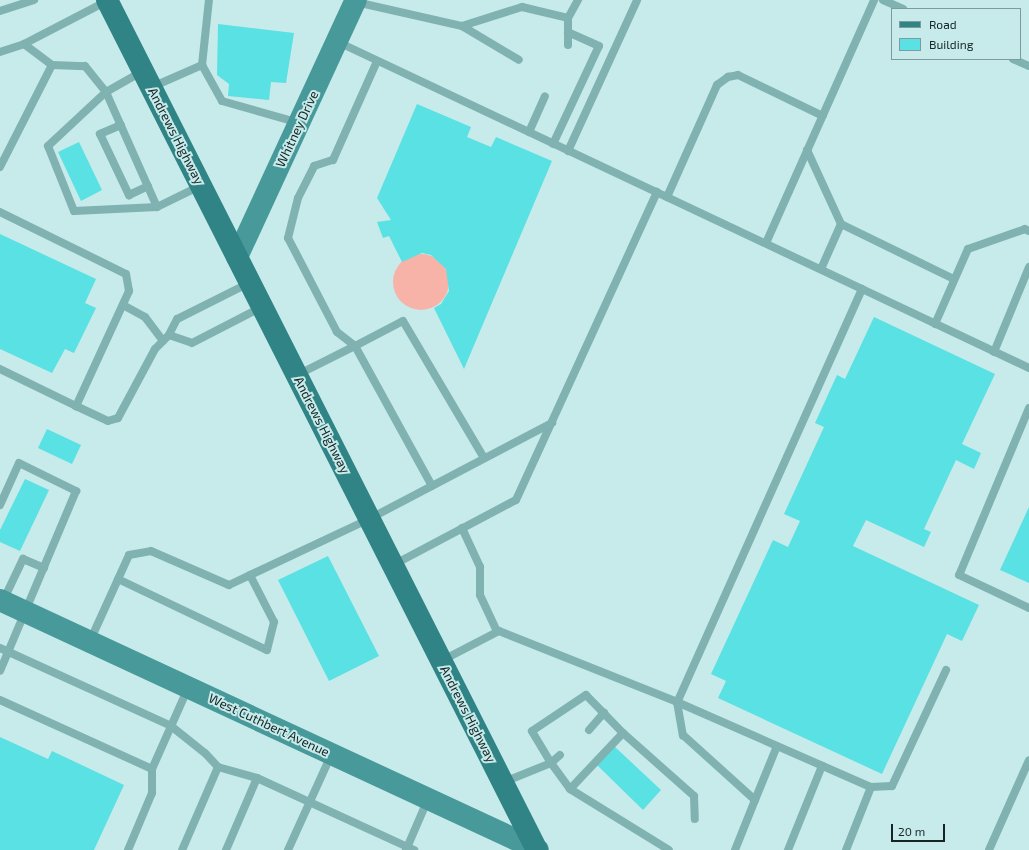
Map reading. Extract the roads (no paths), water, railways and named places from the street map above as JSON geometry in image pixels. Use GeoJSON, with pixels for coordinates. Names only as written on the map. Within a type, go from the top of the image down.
{"type":"FeatureCollection","features":[{"type":"Feature","properties":{"kind":"main road","name":"Andrews Highway"},"geometry":{"type":"LineString","coordinates":[[107,0],[537,850]]}},
{"type":"Feature","properties":{"kind":"street","name":"Whitney Drive"},"geometry":{"type":"LineString","coordinates":[[237,257],[356,1]]}},
{"type":"Feature","properties":{"kind":"street","name":"West Cuthbert Avenue"},"geometry":{"type":"LineString","coordinates":[[1,601],[537,850]]}},
{"type":"Feature","properties":{"kind":"lane"},"geometry":{"type":"LineString","coordinates":[[0,11],[34,0]]}},
{"type":"Feature","properties":{"kind":"lane"},"geometry":{"type":"LineString","coordinates":[[0,52],[24,44],[107,0]]}},
{"type":"Feature","properties":{"kind":"lane"},"geometry":{"type":"LineString","coordinates":[[209,0],[202,65],[222,101],[299,123]]}},
{"type":"Feature","properties":{"kind":"lane"},"geometry":{"type":"LineString","coordinates":[[568,45],[568,18],[578,0]]}},
{"type":"Feature","properties":{"kind":"lane"},"geometry":{"type":"LineString","coordinates":[[568,150],[637,0]]}},
{"type":"Feature","properties":{"kind":"lane"},"geometry":{"type":"LineString","coordinates":[[766,243],[874,0]]}},
{"type":"Feature","properties":{"kind":"lane"},"geometry":{"type":"LineString","coordinates":[[883,0],[901,8]]}},
{"type":"Feature","properties":{"kind":"lane"},"geometry":{"type":"LineString","coordinates":[[356,1],[462,26],[519,60]]}},
{"type":"Feature","properties":{"kind":"lane"},"geometry":{"type":"LineString","coordinates":[[462,26],[523,3],[568,18]]}},
{"type":"Feature","properties":{"kind":"lane"},"geometry":{"type":"LineString","coordinates":[[553,144],[598,46],[568,32]]}},
{"type":"Feature","properties":{"kind":"lane"},"geometry":{"type":"LineString","coordinates":[[337,42],[1029,368]]}},
{"type":"Feature","properties":{"kind":"lane"},"geometry":{"type":"LineString","coordinates":[[24,44],[52,65],[85,66],[106,92],[157,207]]}},
{"type":"Feature","properties":{"kind":"lane"},"geometry":{"type":"LineString","coordinates":[[1016,60],[1029,66]]}},
{"type":"Feature","properties":{"kind":"lane"},"geometry":{"type":"LineString","coordinates":[[377,61],[333,160],[314,166],[298,198],[288,238],[337,332],[355,346],[432,486]]}},
{"type":"Feature","properties":{"kind":"lane"},"geometry":{"type":"LineString","coordinates":[[0,167],[52,65]]}},
{"type":"Feature","properties":{"kind":"lane"},"geometry":{"type":"LineString","coordinates":[[201,186],[157,207],[74,211],[48,146],[106,92],[147,79],[202,65]]}},
{"type":"Feature","properties":{"kind":"lane"},"geometry":{"type":"LineString","coordinates":[[666,197],[717,85],[728,77],[738,75],[822,116]]}},
{"type":"Feature","properties":{"kind":"lane"},"geometry":{"type":"LineString","coordinates":[[529,132],[545,96]]}},
{"type":"Feature","properties":{"kind":"lane"},"geometry":{"type":"LineString","coordinates":[[121,125],[100,134],[129,194],[148,186]]}},
{"type":"Feature","properties":{"kind":"lane"},"geometry":{"type":"LineString","coordinates":[[807,150],[842,224],[954,279]]}},
{"type":"Feature","properties":{"kind":"lane"},"geometry":{"type":"LineString","coordinates":[[393,565],[516,500],[657,192]]}},
{"type":"Feature","properties":{"kind":"lane"},"geometry":{"type":"LineString","coordinates":[[0,212],[126,274],[129,291],[76,406]]}},
{"type":"Feature","properties":{"kind":"lane"},"geometry":{"type":"LineString","coordinates":[[821,269],[842,224]]}},
{"type":"Feature","properties":{"kind":"lane"},"geometry":{"type":"LineString","coordinates":[[935,324],[968,249],[1025,229],[1029,231]]}},
{"type":"Feature","properties":{"kind":"lane"},"geometry":{"type":"LineString","coordinates":[[994,352],[1029,267]]}},
{"type":"Feature","properties":{"kind":"lane"},"geometry":{"type":"LineString","coordinates":[[0,369],[108,421],[118,418],[155,349],[169,335],[177,319],[250,283]]}},
{"type":"Feature","properties":{"kind":"lane"},"geometry":{"type":"LineString","coordinates":[[755,800],[683,735],[677,702],[862,289]]}},
{"type":"Feature","properties":{"kind":"lane"},"geometry":{"type":"LineString","coordinates":[[123,305],[145,317],[163,341]]}},
{"type":"Feature","properties":{"kind":"lane"},"geometry":{"type":"LineString","coordinates":[[169,335],[192,343],[262,307]]}},
{"type":"Feature","properties":{"kind":"lane"},"geometry":{"type":"LineString","coordinates":[[297,375],[403,320],[484,458]]}},
{"type":"Feature","properties":{"kind":"lane"},"geometry":{"type":"LineString","coordinates":[[1029,408],[959,575],[1029,608]]}},
{"type":"Feature","properties":{"kind":"lane"},"geometry":{"type":"LineString","coordinates":[[89,641],[129,555],[151,551],[229,585],[369,518],[552,423]]}},
{"type":"Feature","properties":{"kind":"lane"},"geometry":{"type":"LineString","coordinates":[[0,505],[19,463],[76,491],[0,671]]}},
{"type":"Feature","properties":{"kind":"lane"},"geometry":{"type":"LineString","coordinates":[[462,528],[480,567],[480,595],[497,631],[677,702],[871,787],[892,786],[946,670]]}},
{"type":"Feature","properties":{"kind":"lane"},"geometry":{"type":"LineString","coordinates":[[1,601],[23,559],[44,568]]}},
{"type":"Feature","properties":{"kind":"lane"},"geometry":{"type":"LineString","coordinates":[[118,579],[267,650],[274,622],[250,575]]}},
{"type":"Feature","properties":{"kind":"lane"},"geometry":{"type":"LineString","coordinates":[[441,661],[497,631]]}},
{"type":"Feature","properties":{"kind":"lane"},"geometry":{"type":"LineString","coordinates":[[0,648],[171,726],[205,753],[218,767],[257,778],[409,849],[428,799]]}},
{"type":"Feature","properties":{"kind":"lane"},"geometry":{"type":"LineString","coordinates":[[128,850],[152,793],[152,769],[188,688]]}},
{"type":"Feature","properties":{"kind":"lane"},"geometry":{"type":"LineString","coordinates":[[669,850],[570,789],[551,763],[532,731],[586,695],[623,732],[694,796],[695,819]]}},
{"type":"Feature","properties":{"kind":"lane"},"geometry":{"type":"LineString","coordinates":[[0,700],[152,769]]}},
{"type":"Feature","properties":{"kind":"lane"},"geometry":{"type":"LineString","coordinates":[[589,730],[604,713]]}},
{"type":"Feature","properties":{"kind":"lane"},"geometry":{"type":"LineString","coordinates":[[570,789],[623,732]]}},
{"type":"Feature","properties":{"kind":"lane"},"geometry":{"type":"LineString","coordinates":[[735,850],[777,746]]}},
{"type":"Feature","properties":{"kind":"lane"},"geometry":{"type":"LineString","coordinates":[[288,850],[331,754]]}},
{"type":"Feature","properties":{"kind":"lane"},"geometry":{"type":"LineString","coordinates":[[503,783],[551,763],[560,755]]}},
{"type":"Feature","properties":{"kind":"lane"},"geometry":{"type":"LineString","coordinates":[[989,850],[1029,760]]}},
{"type":"Feature","properties":{"kind":"lane"},"geometry":{"type":"LineString","coordinates":[[788,850],[822,766]]}},
{"type":"Feature","properties":{"kind":"lane"},"geometry":{"type":"LineString","coordinates":[[182,850],[218,767]]}},
{"type":"Feature","properties":{"kind":"lane"},"geometry":{"type":"LineString","coordinates":[[226,850],[257,778]]}},
{"type":"Feature","properties":{"kind":"lane"},"geometry":{"type":"LineString","coordinates":[[846,850],[871,787]]}}]}
